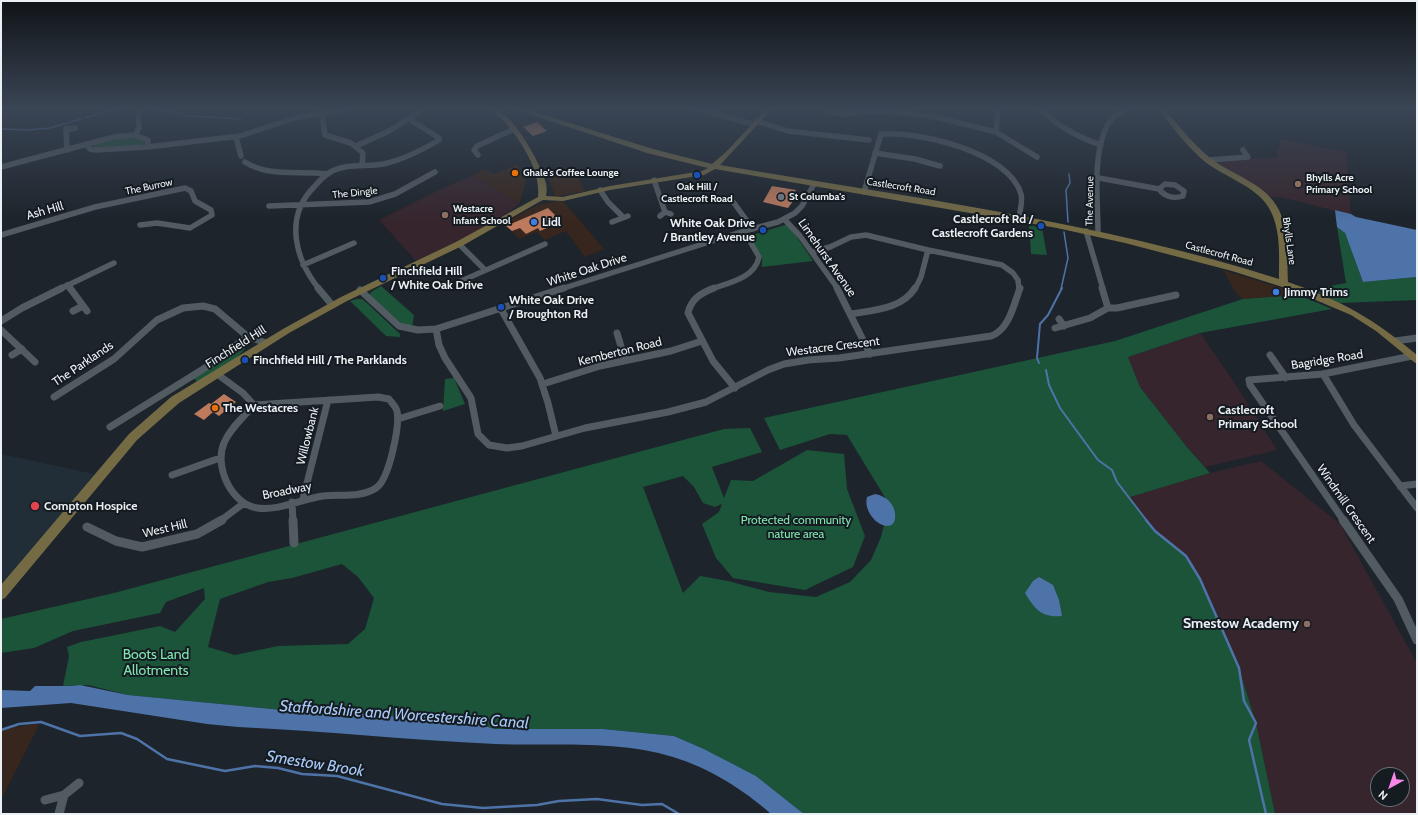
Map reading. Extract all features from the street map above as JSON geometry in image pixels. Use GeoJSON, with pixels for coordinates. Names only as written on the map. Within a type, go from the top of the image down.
{"type":"FeatureCollection","features":[{"type":"Feature","properties":{"kind":"street"},"geometry":{"type":"LineString","coordinates":[[1,167],[80,146]]}},
{"type":"Feature","properties":{"kind":"street"},"geometry":{"type":"LineString","coordinates":[[88,146],[90,149],[96,150],[156,146]]}},
{"type":"Feature","properties":{"kind":"street"},"geometry":{"type":"LineString","coordinates":[[238,146],[241,156]]}},
{"type":"Feature","properties":{"kind":"street"},"geometry":{"type":"LineString","coordinates":[[356,146],[362,153],[362,166]]}},
{"type":"Feature","properties":{"kind":"street"},"geometry":{"type":"LineString","coordinates":[[332,305],[303,265],[295,242],[296,222],[300,206],[311,190],[328,174],[340,168],[391,162],[426,146]]}},
{"type":"Feature","properties":{"kind":"street"},"geometry":{"type":"LineString","coordinates":[[477,146],[474,150],[478,155]]}},
{"type":"Feature","properties":{"kind":"street"},"geometry":{"type":"LineString","coordinates":[[523,146],[542,180],[542,198],[563,199],[600,190],[654,180],[704,173],[709,171],[734,146]]}},
{"type":"Feature","properties":{"kind":"street","name":"Castlecroft Road"},"geometry":{"type":"LineString","coordinates":[[632,146],[712,167],[1019,218],[1098,233],[1223,266],[1284,285],[1337,306],[1366,320],[1415,358]]}},
{"type":"Feature","properties":{"kind":"street"},"geometry":{"type":"LineString","coordinates":[[864,192],[877,146]]}},
{"type":"Feature","properties":{"kind":"street"},"geometry":{"type":"LineString","coordinates":[[958,146],[992,162],[1010,175],[1021,193],[1019,218]]}},
{"type":"Feature","properties":{"kind":"street"},"geometry":{"type":"LineString","coordinates":[[1020,146],[1037,156]]}},
{"type":"Feature","properties":{"kind":"street","name":"The Avenue"},"geometry":{"type":"LineString","coordinates":[[1098,233],[1101,146]]}},
{"type":"Feature","properties":{"kind":"street","name":"Bhylls Lane"},"geometry":{"type":"LineString","coordinates":[[1193,146],[1208,160],[1259,194],[1274,210],[1280,235],[1284,285]]}},
{"type":"Feature","properties":{"kind":"street"},"geometry":{"type":"LineString","coordinates":[[1208,160],[1248,157],[1243,150]]}},
{"type":"Feature","properties":{"kind":"street"},"geometry":{"type":"LineString","coordinates":[[875,152],[916,159],[940,166]]}},
{"type":"Feature","properties":{"kind":"street"},"geometry":{"type":"LineString","coordinates":[[244,162],[254,168],[269,173],[306,172],[328,174]]}},
{"type":"Feature","properties":{"kind":"street","name":"The Dingle"},"geometry":{"type":"LineString","coordinates":[[269,206],[356,204],[378,201],[395,194],[426,174],[435,172]]}},
{"type":"Feature","properties":{"kind":"street"},"geometry":{"type":"LineString","coordinates":[[1099,178],[1160,189]]}},
{"type":"Feature","properties":{"kind":"street"},"geometry":{"type":"LineString","coordinates":[[654,180],[665,214]]}},
{"type":"Feature","properties":{"kind":"street","name":"White Oak Drive"},"geometry":{"type":"LineString","coordinates":[[360,290],[399,326],[413,330],[436,329],[753,228],[785,220],[803,208],[810,197],[814,184]]}},
{"type":"Feature","properties":{"kind":"street","name":"The Burrow"},"geometry":{"type":"LineString","coordinates":[[95,208],[185,188],[192,191],[195,201],[211,210],[212,213],[210,217],[188,229],[157,222],[140,225]]}},
{"type":"Feature","properties":{"kind":"street"},"geometry":{"type":"LineString","coordinates":[[600,190],[608,202],[625,217],[612,222]]}},
{"type":"Feature","properties":{"kind":"street","name":"Finchfield Hill"},"geometry":{"type":"LineString","coordinates":[[1,594],[133,437],[175,400],[266,343],[332,305],[360,290],[459,244],[521,208],[542,198]]}},
{"type":"Feature","properties":{"kind":"street"},"geometry":{"type":"LineString","coordinates":[[734,203],[753,228]]}},
{"type":"Feature","properties":{"kind":"street","name":"Ash Hill"},"geometry":{"type":"LineString","coordinates":[[1,235],[95,208]]}},
{"type":"Feature","properties":{"kind":"street","name":"Limehurst Avenue"},"geometry":{"type":"LineString","coordinates":[[785,220],[800,236],[840,292],[852,314],[870,354]]}},
{"type":"Feature","properties":{"kind":"street"},"geometry":{"type":"LineString","coordinates":[[735,388],[718,368],[688,313],[689,306],[697,296],[747,275],[756,269],[758,266],[759,256],[744,231]]}},
{"type":"Feature","properties":{"kind":"street"},"geometry":{"type":"LineString","coordinates":[[1086,231],[1108,308]]}},
{"type":"Feature","properties":{"kind":"street","name":"Westacre Crescent"},"geometry":{"type":"LineString","coordinates":[[436,329],[441,351],[467,390],[473,404],[478,434],[484,441],[495,447],[507,448],[522,446],[585,428],[668,412],[706,402],[768,370],[784,364],[870,354],[991,336],[997,334],[1005,325],[1020,288],[1018,280],[1013,273],[1002,265],[928,250],[871,236],[860,235],[851,237],[830,247],[812,252]]}},
{"type":"Feature","properties":{"kind":"street"},"geometry":{"type":"LineString","coordinates":[[303,265],[356,244],[352,236]]}},
{"type":"Feature","properties":{"kind":"street"},"geometry":{"type":"LineString","coordinates":[[459,244],[485,270]]}},
{"type":"Feature","properties":{"kind":"street"},"geometry":{"type":"LineString","coordinates":[[459,282],[545,244]]}},
{"type":"Feature","properties":{"kind":"street"},"geometry":{"type":"LineString","coordinates":[[852,314],[890,307],[904,300],[910,295],[917,286],[928,250]]}},
{"type":"Feature","properties":{"kind":"street"},"geometry":{"type":"LineString","coordinates":[[1,322],[11,314],[67,285],[108,269],[114,263]]}},
{"type":"Feature","properties":{"kind":"street"},"geometry":{"type":"LineString","coordinates":[[67,285],[85,308],[73,311]]}},
{"type":"Feature","properties":{"kind":"street"},"geometry":{"type":"LineString","coordinates":[[1055,328],[1103,312],[1108,308],[1117,308],[1171,294]]}},
{"type":"Feature","properties":{"kind":"street","name":"The Parklands"},"geometry":{"type":"LineString","coordinates":[[54,397],[114,359],[157,320],[177,310],[197,306],[210,307],[218,311],[247,336],[266,343]]}},
{"type":"Feature","properties":{"kind":"street"},"geometry":{"type":"LineString","coordinates":[[501,309],[513,333],[532,360],[543,384],[556,436]]}},
{"type":"Feature","properties":{"kind":"street"},"geometry":{"type":"LineString","coordinates":[[1059,319],[1064,326]]}},
{"type":"Feature","properties":{"kind":"street"},"geometry":{"type":"LineString","coordinates":[[1,330],[35,362]]}},
{"type":"Feature","properties":{"kind":"street"},"geometry":{"type":"LineString","coordinates":[[617,333],[625,360]]}},
{"type":"Feature","properties":{"kind":"street","name":"Finchfield Hill"},"geometry":{"type":"LineString","coordinates":[[110,427],[221,358],[247,336]]}},
{"type":"Feature","properties":{"kind":"street"},"geometry":{"type":"LineString","coordinates":[[1395,341],[1417,338]]}},
{"type":"Feature","properties":{"kind":"street","name":"Kemberton Road"},"geometry":{"type":"LineString","coordinates":[[543,384],[600,366],[671,350],[702,341]]}},
{"type":"Feature","properties":{"kind":"street"},"geometry":{"type":"LineString","coordinates":[[12,354],[22,349]]}},
{"type":"Feature","properties":{"kind":"street"},"geometry":{"type":"LineString","coordinates":[[1270,355],[1286,378]]}},
{"type":"Feature","properties":{"kind":"street","name":"Bagridge Road"},"geometry":{"type":"LineString","coordinates":[[1250,385],[1249,380],[1255,379],[1286,378],[1323,374],[1415,358]]}},
{"type":"Feature","properties":{"kind":"street"},"geometry":{"type":"LineString","coordinates":[[217,374],[242,393],[254,405]]}},
{"type":"Feature","properties":{"kind":"street"},"geometry":{"type":"LineString","coordinates":[[1323,374],[1354,425],[1417,508]]}},
{"type":"Feature","properties":{"kind":"street","name":"Windmill Crescent"},"geometry":{"type":"LineString","coordinates":[[1250,385],[1398,599],[1417,640]]}},
{"type":"Feature","properties":{"kind":"street"},"geometry":{"type":"LineString","coordinates":[[244,503],[233,493],[223,473],[220,458],[226,437],[254,405],[378,397],[389,400],[397,409],[398,419],[440,406]]}},
{"type":"Feature","properties":{"kind":"street","name":"Willowbank"},"geometry":{"type":"LineString","coordinates":[[303,499],[328,400]]}},
{"type":"Feature","properties":{"kind":"street","name":"Broadway"},"geometry":{"type":"LineString","coordinates":[[244,503],[258,508],[270,507],[303,499],[364,493],[377,488],[386,479],[398,419]]}},
{"type":"Feature","properties":{"kind":"street"},"geometry":{"type":"LineString","coordinates":[[172,475],[220,458]]}},
{"type":"Feature","properties":{"kind":"street"},"geometry":{"type":"LineString","coordinates":[[1400,486],[1417,484]]}},
{"type":"Feature","properties":{"kind":"street"},"geometry":{"type":"LineString","coordinates":[[292,502],[294,543]]}},
{"type":"Feature","properties":{"kind":"street","name":"West Hill"},"geometry":{"type":"LineString","coordinates":[[87,527],[116,541],[142,547],[197,534],[226,517],[244,503]]}},
{"type":"Feature","properties":{"kind":"street"},"geometry":{"type":"LineString","coordinates":[[44,800],[64,795],[79,782]]}},
{"type":"Feature","properties":{"kind":"street"},"geometry":{"type":"LineString","coordinates":[[59,814],[64,795]]}},
{"type":"Feature","properties":{"kind":"shaded area","name":"Bhylls Acre Primary School"},"geometry":{"type":"Polygon","coordinates":[[[1316,146],[1346,152],[1351,214],[1281,197],[1269,197],[1228,171],[1216,161],[1218,159],[1277,158],[1277,147],[1316,146]]]}},
{"type":"Feature","properties":{"kind":"shaded area"},"geometry":{"type":"Polygon","coordinates":[[[517,164],[526,181],[519,204],[473,175],[485,169],[494,174],[517,164]]]}},
{"type":"Feature","properties":{"kind":"shaded area"},"geometry":{"type":"Polygon","coordinates":[[[573,168],[585,191],[555,197],[548,175],[573,168]]]}},
{"type":"Feature","properties":{"kind":"shaded area","name":"Westacre Infant School"},"geometry":{"type":"Polygon","coordinates":[[[473,175],[519,204],[457,243],[417,262],[379,220],[435,192],[473,175]]]}},
{"type":"Feature","properties":{"kind":"shaded area"},"geometry":{"type":"Polygon","coordinates":[[[559,201],[564,202],[604,249],[585,257],[566,231],[545,240],[537,232],[519,239],[504,223],[538,205],[559,201]]]}},
{"type":"Feature","properties":{"kind":"shaded area"},"geometry":{"type":"Polygon","coordinates":[[[1223,270],[1299,295],[1243,299],[1236,293],[1223,270]]]}},
{"type":"Feature","properties":{"kind":"shaded area","name":"Castlecroft Primary School"},"geometry":{"type":"Polygon","coordinates":[[[1200,333],[1232,379],[1277,450],[1205,467],[1186,446],[1140,387],[1128,357],[1200,333]]]}},
{"type":"Feature","properties":{"kind":"shaded area","name":"Compton Hospice"},"geometry":{"type":"Polygon","coordinates":[[[1,454],[94,474],[45,537],[1,587],[1,454]]]}},
{"type":"Feature","properties":{"kind":"shaded area","name":"Smestow Academy"},"geometry":{"type":"Polygon","coordinates":[[[1261,461],[1340,524],[1417,663],[1417,814],[1275,814],[1256,723],[1239,668],[1200,579],[1186,556],[1155,531],[1129,497],[1210,473],[1261,461]]]}},
{"type":"Feature","properties":{"kind":"shaded area"},"geometry":{"type":"Polygon","coordinates":[[[35,724],[39,725],[1,800],[1,732],[11,728],[35,724]]]}},
{"type":"Feature","properties":{"kind":"green space"},"geometry":{"type":"Polygon","coordinates":[[[93,146],[138,146],[95,148],[93,146]]]}},
{"type":"Feature","properties":{"kind":"green space"},"geometry":{"type":"Polygon","coordinates":[[[788,224],[813,261],[762,267],[762,258],[749,236],[788,224]]]}},
{"type":"Feature","properties":{"kind":"green space"},"geometry":{"type":"Polygon","coordinates":[[[1029,225],[1042,228],[1047,255],[1031,254],[1029,225]]]}},
{"type":"Feature","properties":{"kind":"green space"},"geometry":{"type":"Polygon","coordinates":[[[1337,227],[1345,233],[1363,282],[1417,277],[1417,300],[1340,303],[1319,293],[1319,288],[1346,283],[1337,227]]]}},
{"type":"Feature","properties":{"kind":"green space"},"geometry":{"type":"Polygon","coordinates":[[[381,286],[414,315],[412,328],[401,323],[370,295],[371,292],[381,286]]]}},
{"type":"Feature","properties":{"kind":"green space"},"geometry":{"type":"Polygon","coordinates":[[[1299,295],[1332,309],[1200,333],[1128,357],[1140,387],[1186,446],[1210,473],[1130,497],[1155,531],[1186,556],[1200,579],[1239,668],[1256,723],[1275,814],[804,814],[756,776],[704,749],[674,736],[603,729],[495,729],[478,724],[471,717],[440,715],[401,717],[362,714],[344,716],[128,695],[88,685],[63,686],[69,656],[67,647],[81,642],[160,626],[175,632],[205,599],[204,588],[166,602],[160,613],[73,631],[34,648],[1,653],[1,619],[114,593],[724,429],[750,428],[762,452],[712,467],[724,498],[731,480],[753,481],[807,450],[844,454],[847,489],[865,536],[853,567],[805,590],[733,578],[716,558],[702,524],[719,512],[722,504],[715,507],[703,503],[694,487],[683,476],[643,487],[683,593],[700,576],[728,581],[769,592],[816,597],[850,582],[871,560],[881,537],[889,504],[847,435],[830,434],[780,450],[764,418],[1115,341],[1243,299],[1299,295]],[[342,564],[292,578],[268,582],[220,599],[208,647],[235,655],[278,646],[348,644],[365,629],[374,598],[358,577],[342,564]]]}},
{"type":"Feature","properties":{"kind":"green space"},"geometry":{"type":"Polygon","coordinates":[[[362,299],[368,304],[400,334],[400,337],[386,336],[350,301],[362,299]]]}},
{"type":"Feature","properties":{"kind":"green space"},"geometry":{"type":"Polygon","coordinates":[[[243,342],[248,343],[239,356],[233,361],[198,382],[193,378],[243,342]]]}},
{"type":"Feature","properties":{"kind":"green space"},"geometry":{"type":"Polygon","coordinates":[[[454,378],[465,404],[443,411],[445,379],[454,378]]]}},
{"type":"Feature","properties":{"kind":"water"},"geometry":{"type":"Polygon","coordinates":[[[1335,210],[1351,214],[1356,217],[1417,230],[1417,277],[1363,282],[1345,233],[1337,227],[1335,210]]]}},
{"type":"Feature","properties":{"kind":"water"},"geometry":{"type":"Polygon","coordinates":[[[875,494],[887,499],[893,506],[895,519],[894,523],[891,525],[885,526],[875,521],[867,508],[867,497],[875,494]]]}},
{"type":"Feature","properties":{"kind":"water"},"geometry":{"type":"Polygon","coordinates":[[[1039,577],[1053,585],[1059,600],[1062,616],[1049,616],[1039,611],[1032,604],[1025,593],[1033,581],[1039,577]]]}},
{"type":"Feature","properties":{"kind":"water"},"geometry":{"type":"Polygon","coordinates":[[[80,685],[128,695],[344,716],[362,714],[401,717],[440,715],[471,717],[478,724],[495,729],[603,729],[674,736],[704,749],[756,776],[804,814],[771,814],[749,796],[725,780],[700,767],[673,757],[630,748],[585,745],[495,744],[238,727],[207,724],[71,703],[1,708],[1,690],[30,691],[35,686],[80,685]]]}},
{"type":"Feature","properties":{"kind":"building","name":"St Columba's"},"geometry":{"type":"Polygon","coordinates":[[[772,186],[796,190],[795,192],[799,193],[788,208],[763,202],[772,186]]]}},
{"type":"Feature","properties":{"kind":"building","name":"Lidl"},"geometry":{"type":"Polygon","coordinates":[[[548,208],[559,219],[546,225],[549,227],[540,231],[538,228],[526,234],[520,228],[512,231],[506,226],[548,208]]]}},
{"type":"Feature","properties":{"kind":"building","name":"The Westacres"},"geometry":{"type":"Polygon","coordinates":[[[224,394],[236,402],[219,416],[213,412],[204,420],[194,414],[209,403],[211,404],[224,394]]]}},
{"type":"Feature","properties":{"kind":"waterway"},"geometry":{"type":"LineString","coordinates":[[1068,222],[1066,190],[1070,183],[1069,174]]}},
{"type":"Feature","properties":{"kind":"waterway"},"geometry":{"type":"LineString","coordinates":[[1061,289],[1068,258],[1064,232]]}},
{"type":"Feature","properties":{"kind":"waterway"},"geometry":{"type":"LineString","coordinates":[[1039,363],[1037,358],[1040,324],[1048,315],[1062,288]]}},
{"type":"Feature","properties":{"kind":"waterway"},"geometry":{"type":"LineString","coordinates":[[1046,370],[1049,385],[1060,408],[1098,460],[1112,470],[1117,482],[1147,521]]}},
{"type":"Feature","properties":{"kind":"waterway"},"geometry":{"type":"LineString","coordinates":[[1146,520],[1155,531],[1186,556],[1200,579],[1239,668],[1244,701],[1256,723],[1249,740],[1266,814]]}},
{"type":"Feature","properties":{"kind":"waterway","name":"Smestow Brook"},"geometry":{"type":"LineString","coordinates":[[1,730],[19,724],[41,722],[80,736],[121,733],[137,739],[167,759],[225,771],[255,766],[278,768],[302,774],[337,776],[442,804],[483,808],[537,805],[559,801],[597,799],[642,805],[662,804],[679,814]]}},
{"type":"Feature","properties":{"kind":"place","name":"Ghale's Coffee Lounge"},"geometry":{"type":"Point","coordinates":[515,173]}},
{"type":"Feature","properties":{"kind":"place","name":"Oak Hill / Castlecroft Road"},"geometry":{"type":"Point","coordinates":[697,175]}},
{"type":"Feature","properties":{"kind":"place","name":"Bhylls Acre Primary School"},"geometry":{"type":"Point","coordinates":[1298,184]}},
{"type":"Feature","properties":{"kind":"place","name":"St Columba's"},"geometry":{"type":"Point","coordinates":[781,197]}},
{"type":"Feature","properties":{"kind":"place","name":"Westacre Infant School"},"geometry":{"type":"Point","coordinates":[445,215]}},
{"type":"Feature","properties":{"kind":"place","name":"Lidl"},"geometry":{"type":"Point","coordinates":[534,222]}},
{"type":"Feature","properties":{"kind":"place","name":"Castlecroft Rd / Castlecroft Gardens"},"geometry":{"type":"Point","coordinates":[1041,226]}},
{"type":"Feature","properties":{"kind":"place","name":"White Oak Drive / Brantley Avenue"},"geometry":{"type":"Point","coordinates":[763,230]}},
{"type":"Feature","properties":{"kind":"place","name":"Finchfield Hill / White Oak Drive"},"geometry":{"type":"Point","coordinates":[383,278]}},
{"type":"Feature","properties":{"kind":"place","name":"Jimmy Trims"},"geometry":{"type":"Point","coordinates":[1276,292]}},
{"type":"Feature","properties":{"kind":"place","name":"White Oak Drive / Broughton Rd"},"geometry":{"type":"Point","coordinates":[501,307]}},
{"type":"Feature","properties":{"kind":"place","name":"Finchfield Hill / The Parklands"},"geometry":{"type":"Point","coordinates":[245,360]}},
{"type":"Feature","properties":{"kind":"place","name":"The Westacres"},"geometry":{"type":"Point","coordinates":[215,408]}},
{"type":"Feature","properties":{"kind":"place","name":"Castlecroft Primary School"},"geometry":{"type":"Point","coordinates":[1210,417]}},
{"type":"Feature","properties":{"kind":"place","name":"Compton Hospice"},"geometry":{"type":"Point","coordinates":[35,506]}},
{"type":"Feature","properties":{"kind":"place","name":"Smestow Academy"},"geometry":{"type":"Point","coordinates":[1307,624]}},
{"type":"Feature","properties":{"kind":"park label","name":"Protected community nature area"},"geometry":{"type":"Point","coordinates":[796,527]}},
{"type":"Feature","properties":{"kind":"park label","name":"Boots Land Allotments"},"geometry":{"type":"Point","coordinates":[156,664]}},
{"type":"Feature","properties":{"kind":"water label","name":"Staffordshire and Worcestershire Canal"},"geometry":{"type":"Point","coordinates":[404,715]}}]}
